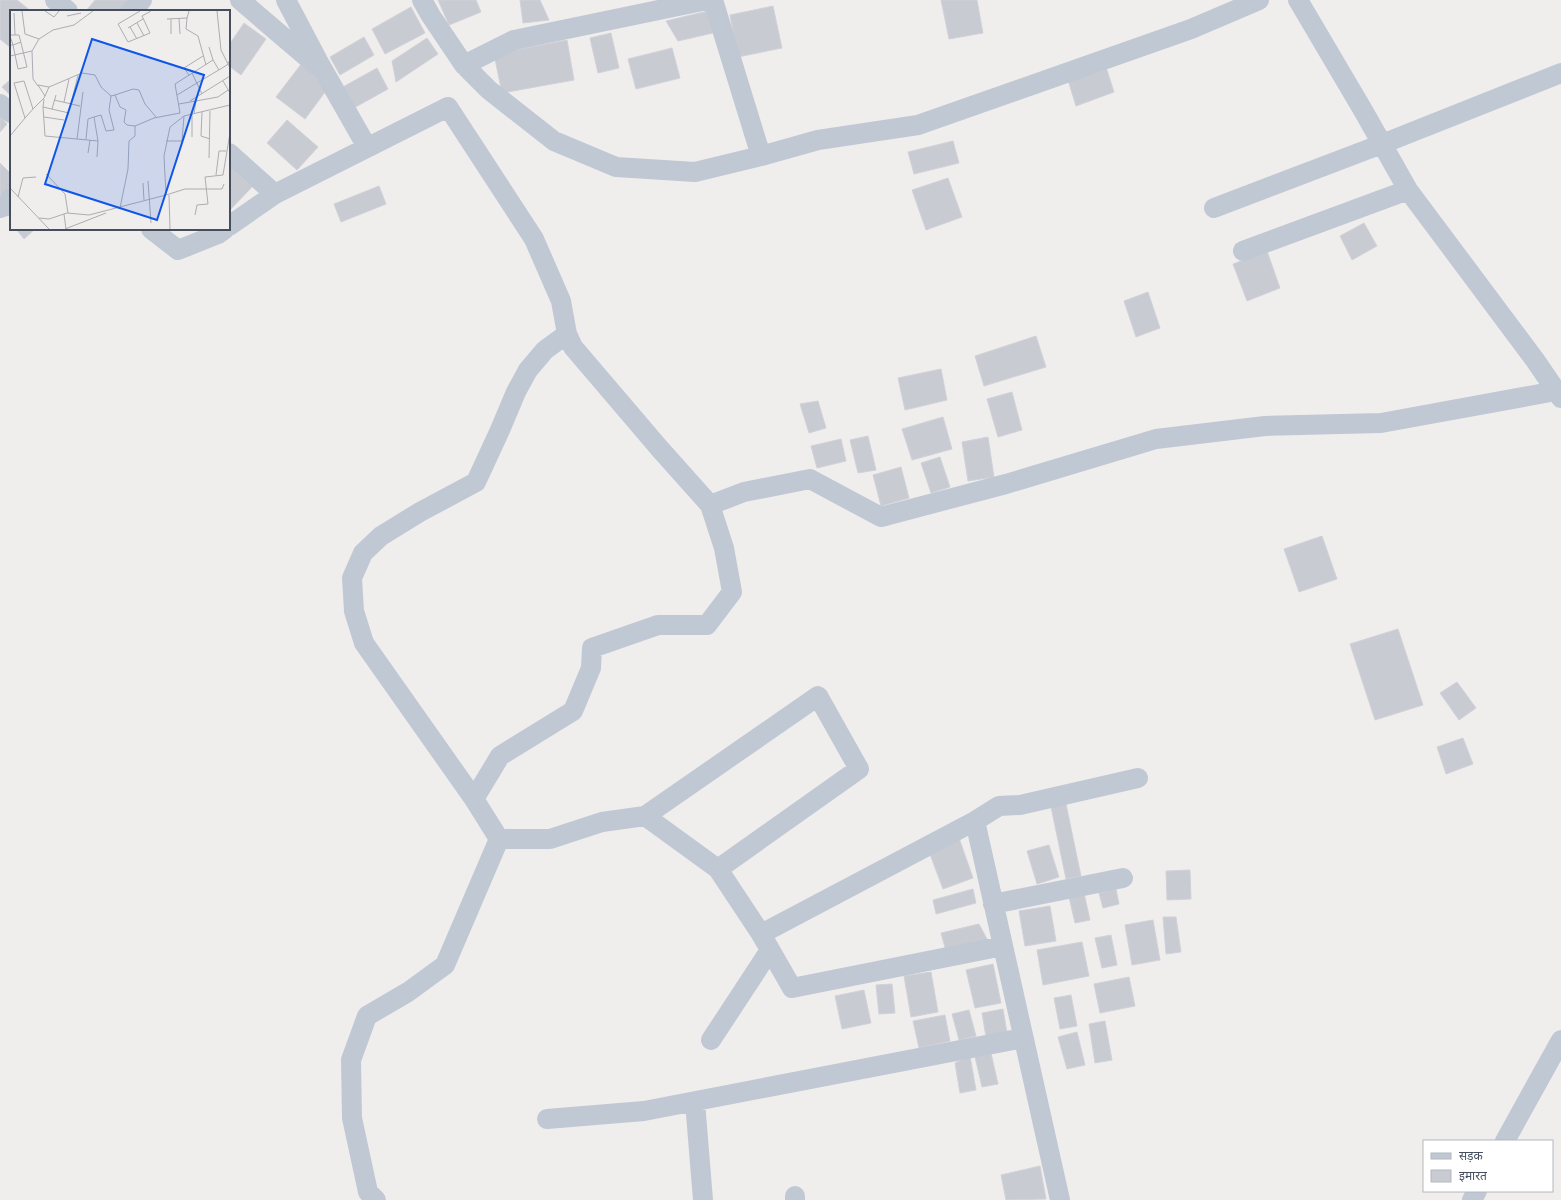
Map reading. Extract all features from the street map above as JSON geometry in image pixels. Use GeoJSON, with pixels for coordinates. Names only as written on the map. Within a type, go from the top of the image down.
{"type":"FeatureCollection","features":[{"type":"Feature","properties":{"kind":"street"},"geometry":{"type":"LineString","coordinates":[[55,0],[67,10]]}},
{"type":"Feature","properties":{"kind":"street"},"geometry":{"type":"LineString","coordinates":[[132,10],[142,0]]}},
{"type":"Feature","properties":{"kind":"street"},"geometry":{"type":"LineString","coordinates":[[240,0],[324,72]]}},
{"type":"Feature","properties":{"kind":"street"},"geometry":{"type":"LineString","coordinates":[[256,14],[285,0],[367,147]]}},
{"type":"Feature","properties":{"kind":"street"},"geometry":{"type":"LineString","coordinates":[[422,0],[464,66],[489,90],[554,141],[616,167],[695,172],[818,140],[918,125],[1191,29],[1259,0]]}},
{"type":"Feature","properties":{"kind":"street"},"geometry":{"type":"LineString","coordinates":[[464,66],[514,40],[707,0]]}},
{"type":"Feature","properties":{"kind":"street"},"geometry":{"type":"LineString","coordinates":[[714,0],[761,156]]}},
{"type":"Feature","properties":{"kind":"street"},"geometry":{"type":"LineString","coordinates":[[710,505],[744,492],[810,479],[881,517],[1006,484],[1156,439],[1265,426],[1381,423],[1559,394],[1408,190],[1298,0]]}},
{"type":"Feature","properties":{"kind":"street"},"geometry":{"type":"LineString","coordinates":[[1214,208],[1382,144],[1561,73]]}},
{"type":"Feature","properties":{"kind":"street"},"geometry":{"type":"LineString","coordinates":[[0,104],[10,113]]}},
{"type":"Feature","properties":{"kind":"street"},"geometry":{"type":"LineString","coordinates":[[230,225],[275,194],[448,107],[534,240],[560,301],[567,334],[573,347],[660,450],[710,505],[724,548],[732,592],[707,625],[658,625],[592,648],[591,668],[573,711],[500,756],[474,799]]}},
{"type":"Feature","properties":{"kind":"street"},"geometry":{"type":"LineString","coordinates":[[230,154],[275,194]]}},
{"type":"Feature","properties":{"kind":"street"},"geometry":{"type":"LineString","coordinates":[[1243,251],[1408,190]]}},
{"type":"Feature","properties":{"kind":"street"},"geometry":{"type":"LineString","coordinates":[[0,208],[6,206],[10,200]]}},
{"type":"Feature","properties":{"kind":"street"},"geometry":{"type":"LineString","coordinates":[[152,230],[178,250],[218,234],[224,230]]}},
{"type":"Feature","properties":{"kind":"street"},"geometry":{"type":"LineString","coordinates":[[499,840],[474,799],[364,643],[354,611],[352,578],[363,553],[381,536],[420,512],[476,482],[516,392],[528,370],[546,350],[567,334]]}},
{"type":"Feature","properties":{"kind":"street"},"geometry":{"type":"LineString","coordinates":[[499,840],[550,839],[602,822],[645,816],[818,696],[859,769],[718,869]]}},
{"type":"Feature","properties":{"kind":"street"},"geometry":{"type":"LineString","coordinates":[[711,1040],[766,942],[999,806],[1020,805],[1138,778]]}},
{"type":"Feature","properties":{"kind":"street"},"geometry":{"type":"LineString","coordinates":[[645,816],[718,869],[766,942],[792,988],[1003,946]]}},
{"type":"Feature","properties":{"kind":"street"},"geometry":{"type":"LineString","coordinates":[[975,821],[1060,1200]]}},
{"type":"Feature","properties":{"kind":"street"},"geometry":{"type":"LineString","coordinates":[[376,1200],[368,1192],[352,1118],[350,1060],[366,1016],[408,992],[445,966],[499,840]]}},
{"type":"Feature","properties":{"kind":"street"},"geometry":{"type":"LineString","coordinates":[[994,904],[1123,878]]}},
{"type":"Feature","properties":{"kind":"street"},"geometry":{"type":"LineString","coordinates":[[547,1119],[644,1111],[1023,1038]]}},
{"type":"Feature","properties":{"kind":"street"},"geometry":{"type":"LineString","coordinates":[[1506,1140],[1561,1040]]}},
{"type":"Feature","properties":{"kind":"street"},"geometry":{"type":"LineString","coordinates":[[695,1102],[703,1200]]}},
{"type":"Feature","properties":{"kind":"building"},"geometry":{"type":"Polygon","coordinates":[[[0,0],[17,0],[30,10],[10,10],[10,47],[0,39],[0,0]]]}},
{"type":"Feature","properties":{"kind":"building"},"geometry":{"type":"Polygon","coordinates":[[[95,0],[131,0],[122,10],[87,10],[95,0]]]}},
{"type":"Feature","properties":{"kind":"building"},"geometry":{"type":"Polygon","coordinates":[[[438,0],[476,0],[481,12],[449,25],[438,0]]]}},
{"type":"Feature","properties":{"kind":"building"},"geometry":{"type":"Polygon","coordinates":[[[520,0],[540,0],[549,20],[523,23],[520,0]]]}},
{"type":"Feature","properties":{"kind":"building"},"geometry":{"type":"Polygon","coordinates":[[[941,0],[977,0],[983,33],[949,39],[941,0]]]}},
{"type":"Feature","properties":{"kind":"building"},"geometry":{"type":"Polygon","coordinates":[[[773,6],[782,48],[738,57],[730,15],[773,6]]]}},
{"type":"Feature","properties":{"kind":"building"},"geometry":{"type":"Polygon","coordinates":[[[411,7],[425,33],[385,54],[372,29],[411,7]]]}},
{"type":"Feature","properties":{"kind":"building"},"geometry":{"type":"Polygon","coordinates":[[[708,11],[713,33],[678,41],[666,21],[708,11]]]}},
{"type":"Feature","properties":{"kind":"building"},"geometry":{"type":"Polygon","coordinates":[[[244,23],[266,39],[241,75],[230,67],[230,44],[244,23]]]}},
{"type":"Feature","properties":{"kind":"building"},"geometry":{"type":"Polygon","coordinates":[[[611,33],[619,68],[598,73],[590,38],[611,33]]]}},
{"type":"Feature","properties":{"kind":"building"},"geometry":{"type":"Polygon","coordinates":[[[364,37],[374,55],[340,75],[330,57],[364,37]]]}},
{"type":"Feature","properties":{"kind":"building"},"geometry":{"type":"Polygon","coordinates":[[[427,38],[438,54],[396,82],[392,61],[427,38]]]}},
{"type":"Feature","properties":{"kind":"building"},"geometry":{"type":"Polygon","coordinates":[[[567,40],[574,80],[502,93],[494,54],[567,40]]]}},
{"type":"Feature","properties":{"kind":"building"},"geometry":{"type":"Polygon","coordinates":[[[672,48],[680,78],[636,89],[628,59],[672,48]]]}},
{"type":"Feature","properties":{"kind":"building"},"geometry":{"type":"Polygon","coordinates":[[[302,63],[331,84],[305,119],[276,97],[302,63]]]}},
{"type":"Feature","properties":{"kind":"building"},"geometry":{"type":"Polygon","coordinates":[[[1106,67],[1114,92],[1076,106],[1068,80],[1106,67]]]}},
{"type":"Feature","properties":{"kind":"building"},"geometry":{"type":"Polygon","coordinates":[[[377,68],[388,89],[352,109],[341,88],[377,68]]]}},
{"type":"Feature","properties":{"kind":"building"},"geometry":{"type":"Polygon","coordinates":[[[10,80],[10,95],[2,87],[10,80]]]}},
{"type":"Feature","properties":{"kind":"building"},"geometry":{"type":"Polygon","coordinates":[[[0,117],[7,124],[0,132],[0,117]]]}},
{"type":"Feature","properties":{"kind":"building"},"geometry":{"type":"Polygon","coordinates":[[[287,120],[318,147],[297,170],[267,143],[287,120]]]}},
{"type":"Feature","properties":{"kind":"building"},"geometry":{"type":"Polygon","coordinates":[[[953,141],[959,163],[914,174],[908,152],[953,141]]]}},
{"type":"Feature","properties":{"kind":"building"},"geometry":{"type":"Polygon","coordinates":[[[0,163],[10,173],[10,187],[0,197],[0,163]]]}},
{"type":"Feature","properties":{"kind":"building"},"geometry":{"type":"Polygon","coordinates":[[[230,167],[252,187],[230,210],[230,167]]]}},
{"type":"Feature","properties":{"kind":"building"},"geometry":{"type":"Polygon","coordinates":[[[948,178],[962,217],[926,230],[912,190],[948,178]]]}},
{"type":"Feature","properties":{"kind":"building"},"geometry":{"type":"Polygon","coordinates":[[[379,186],[386,204],[341,222],[334,204],[379,186]]]}},
{"type":"Feature","properties":{"kind":"building"},"geometry":{"type":"Polygon","coordinates":[[[1364,223],[1377,246],[1352,260],[1340,236],[1364,223]]]}},
{"type":"Feature","properties":{"kind":"building"},"geometry":{"type":"Polygon","coordinates":[[[17,230],[34,230],[24,239],[17,230]]]}},
{"type":"Feature","properties":{"kind":"building"},"geometry":{"type":"Polygon","coordinates":[[[1267,251],[1280,288],[1247,301],[1233,264],[1267,251]]]}},
{"type":"Feature","properties":{"kind":"building"},"geometry":{"type":"Polygon","coordinates":[[[1148,292],[1160,328],[1136,337],[1124,301],[1148,292]]]}},
{"type":"Feature","properties":{"kind":"building"},"geometry":{"type":"Polygon","coordinates":[[[1036,336],[1046,367],[984,386],[975,356],[1036,336]]]}},
{"type":"Feature","properties":{"kind":"building"},"geometry":{"type":"Polygon","coordinates":[[[941,369],[947,400],[905,410],[898,378],[941,369]]]}},
{"type":"Feature","properties":{"kind":"building"},"geometry":{"type":"Polygon","coordinates":[[[1012,392],[1022,430],[998,437],[987,399],[1012,392]]]}},
{"type":"Feature","properties":{"kind":"building"},"geometry":{"type":"Polygon","coordinates":[[[818,401],[826,428],[809,433],[800,404],[818,401]]]}},
{"type":"Feature","properties":{"kind":"building"},"geometry":{"type":"Polygon","coordinates":[[[943,417],[952,449],[912,460],[902,429],[943,417]]]}},
{"type":"Feature","properties":{"kind":"building"},"geometry":{"type":"Polygon","coordinates":[[[868,436],[876,470],[858,473],[850,440],[868,436]]]}},
{"type":"Feature","properties":{"kind":"building"},"geometry":{"type":"Polygon","coordinates":[[[988,437],[994,477],[968,481],[962,442],[988,437]]]}},
{"type":"Feature","properties":{"kind":"building"},"geometry":{"type":"Polygon","coordinates":[[[841,439],[846,461],[817,468],[811,446],[841,439]]]}},
{"type":"Feature","properties":{"kind":"building"},"geometry":{"type":"Polygon","coordinates":[[[940,457],[950,487],[931,493],[921,463],[940,457]]]}},
{"type":"Feature","properties":{"kind":"building"},"geometry":{"type":"Polygon","coordinates":[[[901,467],[909,498],[881,506],[873,475],[901,467]]]}},
{"type":"Feature","properties":{"kind":"building"},"geometry":{"type":"Polygon","coordinates":[[[1322,536],[1337,579],[1299,592],[1284,549],[1322,536]]]}},
{"type":"Feature","properties":{"kind":"building"},"geometry":{"type":"Polygon","coordinates":[[[1398,629],[1423,705],[1375,720],[1350,644],[1398,629]]]}},
{"type":"Feature","properties":{"kind":"building"},"geometry":{"type":"Polygon","coordinates":[[[1457,682],[1476,708],[1459,720],[1440,693],[1457,682]]]}},
{"type":"Feature","properties":{"kind":"building"},"geometry":{"type":"Polygon","coordinates":[[[1463,738],[1473,764],[1446,774],[1437,747],[1463,738]]]}},
{"type":"Feature","properties":{"kind":"building"},"geometry":{"type":"Polygon","coordinates":[[[1066,804],[1081,876],[1066,879],[1051,807],[1066,804]]]}},
{"type":"Feature","properties":{"kind":"building"},"geometry":{"type":"Polygon","coordinates":[[[959,838],[973,878],[943,889],[928,849],[959,838]]]}},
{"type":"Feature","properties":{"kind":"building"},"geometry":{"type":"Polygon","coordinates":[[[1049,845],[1059,877],[1037,884],[1027,851],[1049,845]]]}},
{"type":"Feature","properties":{"kind":"building"},"geometry":{"type":"Polygon","coordinates":[[[1190,870],[1191,899],[1167,900],[1166,871],[1190,870]]]}},
{"type":"Feature","properties":{"kind":"building"},"geometry":{"type":"Polygon","coordinates":[[[973,889],[976,903],[936,914],[933,900],[973,889]]]}},
{"type":"Feature","properties":{"kind":"building"},"geometry":{"type":"Polygon","coordinates":[[[1116,889],[1119,904],[1103,908],[1099,893],[1116,889]]]}},
{"type":"Feature","properties":{"kind":"building"},"geometry":{"type":"Polygon","coordinates":[[[1084,893],[1090,920],[1075,923],[1069,897],[1084,893]]]}},
{"type":"Feature","properties":{"kind":"building"},"geometry":{"type":"Polygon","coordinates":[[[1050,906],[1056,941],[1025,946],[1019,911],[1050,906]]]}},
{"type":"Feature","properties":{"kind":"building"},"geometry":{"type":"Polygon","coordinates":[[[1163,917],[1176,917],[1181,952],[1166,954],[1163,917]]]}},
{"type":"Feature","properties":{"kind":"building"},"geometry":{"type":"Polygon","coordinates":[[[1153,920],[1160,960],[1132,965],[1125,925],[1153,920]]]}},
{"type":"Feature","properties":{"kind":"building"},"geometry":{"type":"Polygon","coordinates":[[[979,924],[988,941],[946,951],[941,933],[979,924]]]}},
{"type":"Feature","properties":{"kind":"building"},"geometry":{"type":"Polygon","coordinates":[[[1111,935],[1117,965],[1102,968],[1095,938],[1111,935]]]}},
{"type":"Feature","properties":{"kind":"building"},"geometry":{"type":"Polygon","coordinates":[[[1082,942],[1089,976],[1043,985],[1037,950],[1082,942]]]}},
{"type":"Feature","properties":{"kind":"building"},"geometry":{"type":"Polygon","coordinates":[[[993,964],[1001,1003],[975,1008],[966,970],[993,964]]]}},
{"type":"Feature","properties":{"kind":"building"},"geometry":{"type":"Polygon","coordinates":[[[931,972],[938,1012],[911,1017],[904,976],[931,972]]]}},
{"type":"Feature","properties":{"kind":"building"},"geometry":{"type":"Polygon","coordinates":[[[1129,977],[1135,1006],[1100,1013],[1094,984],[1129,977]]]}},
{"type":"Feature","properties":{"kind":"building"},"geometry":{"type":"Polygon","coordinates":[[[892,984],[895,1013],[879,1014],[876,985],[892,984]]]}},
{"type":"Feature","properties":{"kind":"building"},"geometry":{"type":"Polygon","coordinates":[[[864,990],[871,1023],[842,1029],[835,996],[864,990]]]}},
{"type":"Feature","properties":{"kind":"building"},"geometry":{"type":"Polygon","coordinates":[[[1071,995],[1077,1026],[1060,1029],[1054,998],[1071,995]]]}},
{"type":"Feature","properties":{"kind":"building"},"geometry":{"type":"Polygon","coordinates":[[[1003,1009],[1007,1033],[986,1037],[982,1013],[1003,1009]]]}},
{"type":"Feature","properties":{"kind":"building"},"geometry":{"type":"Polygon","coordinates":[[[969,1010],[976,1036],[959,1040],[952,1014],[969,1010]]]}},
{"type":"Feature","properties":{"kind":"building"},"geometry":{"type":"Polygon","coordinates":[[[945,1015],[950,1041],[919,1048],[913,1021],[945,1015]]]}},
{"type":"Feature","properties":{"kind":"building"},"geometry":{"type":"Polygon","coordinates":[[[1105,1021],[1112,1060],[1095,1063],[1089,1024],[1105,1021]]]}},
{"type":"Feature","properties":{"kind":"building"},"geometry":{"type":"Polygon","coordinates":[[[1077,1032],[1085,1065],[1067,1069],[1058,1037],[1077,1032]]]}},
{"type":"Feature","properties":{"kind":"building"},"geometry":{"type":"Polygon","coordinates":[[[991,1053],[998,1084],[982,1087],[975,1057],[991,1053]]]}},
{"type":"Feature","properties":{"kind":"building"},"geometry":{"type":"Polygon","coordinates":[[[970,1056],[976,1090],[960,1093],[955,1063],[970,1056]]]}},
{"type":"Feature","properties":{"kind":"building"},"geometry":{"type":"Polygon","coordinates":[[[1040,1166],[1046,1199],[1006,1200],[1001,1175],[1040,1166]]]}}]}
